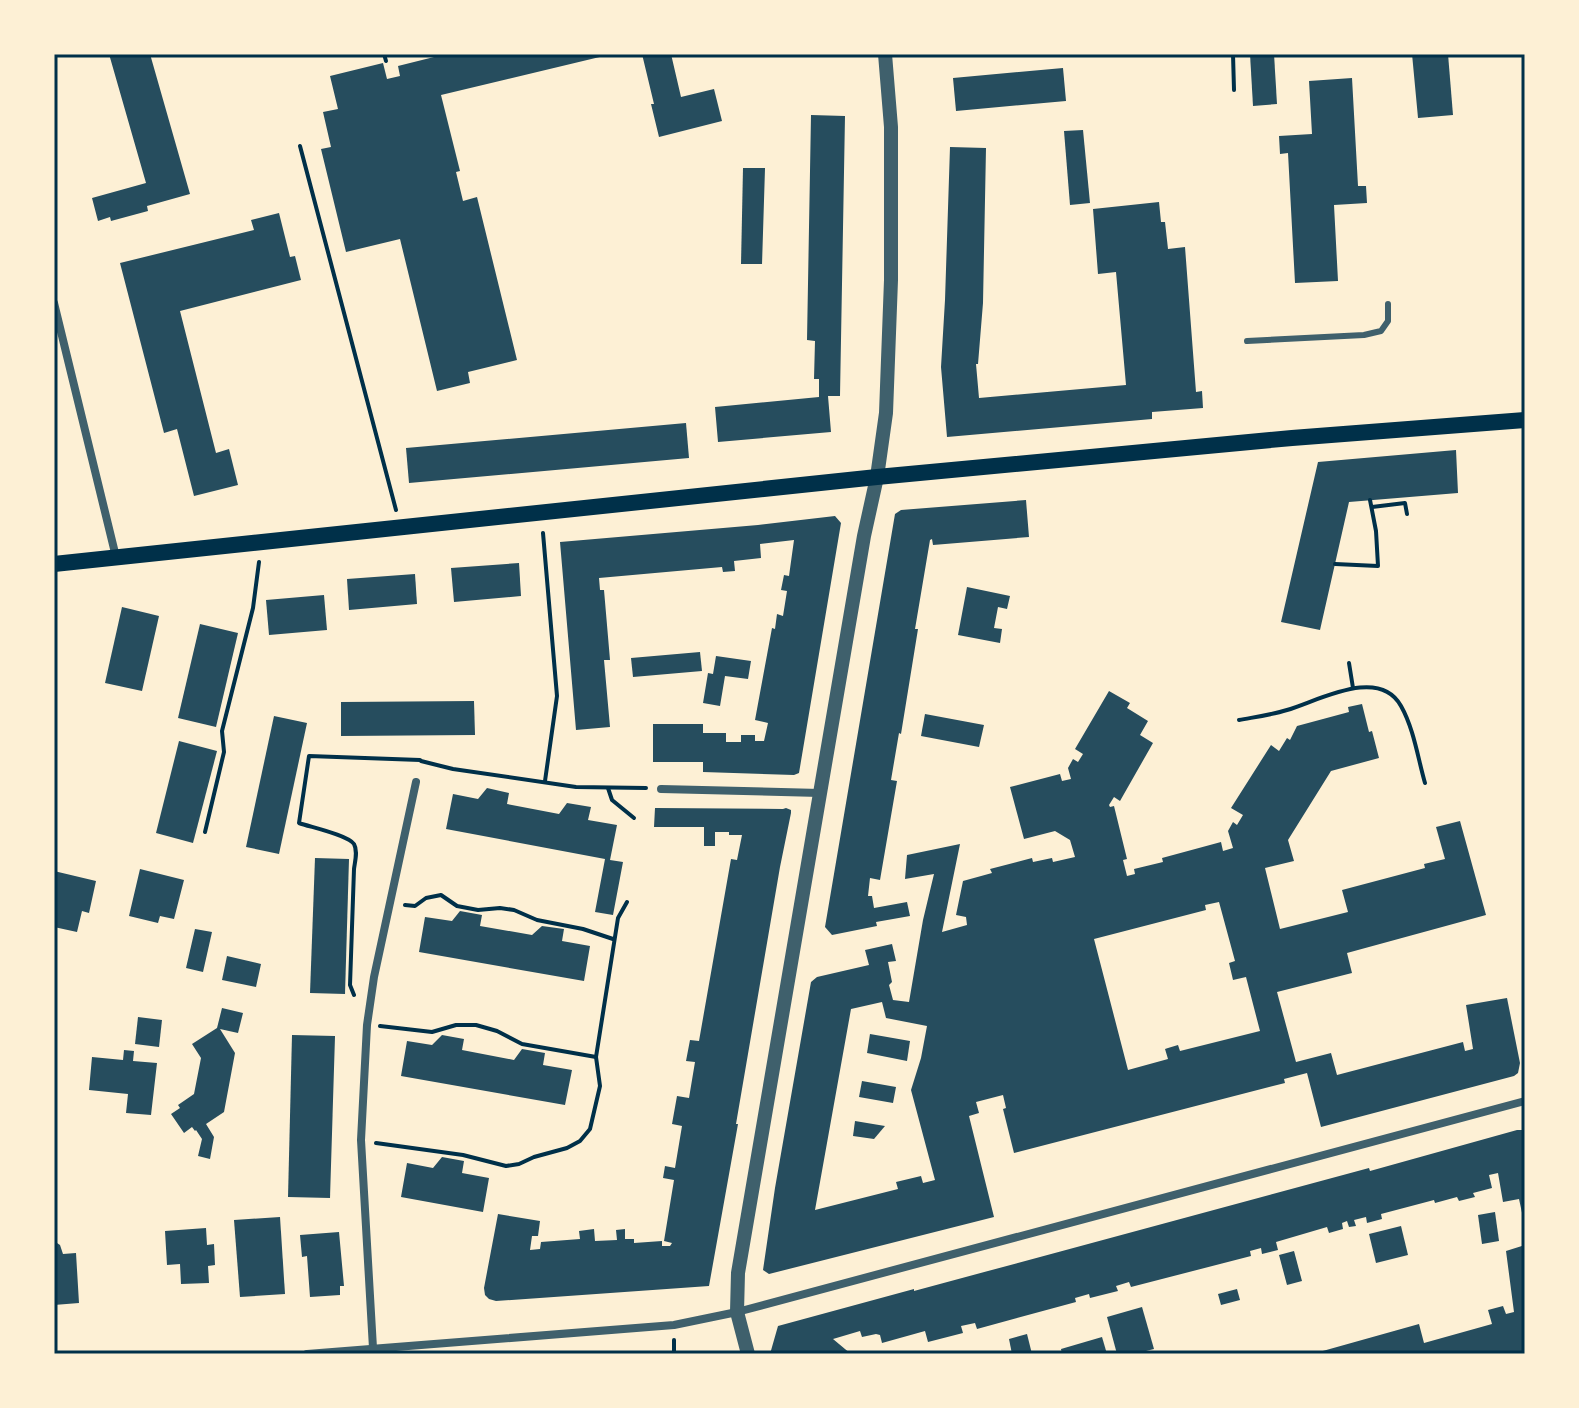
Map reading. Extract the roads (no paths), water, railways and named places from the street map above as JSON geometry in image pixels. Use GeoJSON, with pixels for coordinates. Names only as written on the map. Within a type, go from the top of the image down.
{"type":"FeatureCollection","features":[{"type":"Feature","properties":{"kind":"main road"},"geometry":{"type":"LineString","coordinates":[[54,564],[877,477],[1292,438],[1525,420]]}},
{"type":"Feature","properties":{"kind":"street"},"geometry":{"type":"LineString","coordinates":[[748,1354],[737,1312],[738,1273],[886,413],[891,280],[891,127],[885,54]]}},
{"type":"Feature","properties":{"kind":"street"},"geometry":{"type":"LineString","coordinates":[[54,303],[116,557]]}},
{"type":"Feature","properties":{"kind":"street"},"geometry":{"type":"LineString","coordinates":[[373,1348],[361,1140],[367,1025],[416,782]]}},
{"type":"Feature","properties":{"kind":"street"},"geometry":{"type":"LineString","coordinates":[[656,788],[820,793]]}},
{"type":"Feature","properties":{"kind":"street"},"geometry":{"type":"LineString","coordinates":[[307,1354],[674,1325],[737,1312],[1525,1101]]}},
{"type":"Feature","properties":{"kind":"lane"},"geometry":{"type":"LineString","coordinates":[[1247,341],[1364,335],[1381,331],[1388,321],[1388,304]]}}]}
